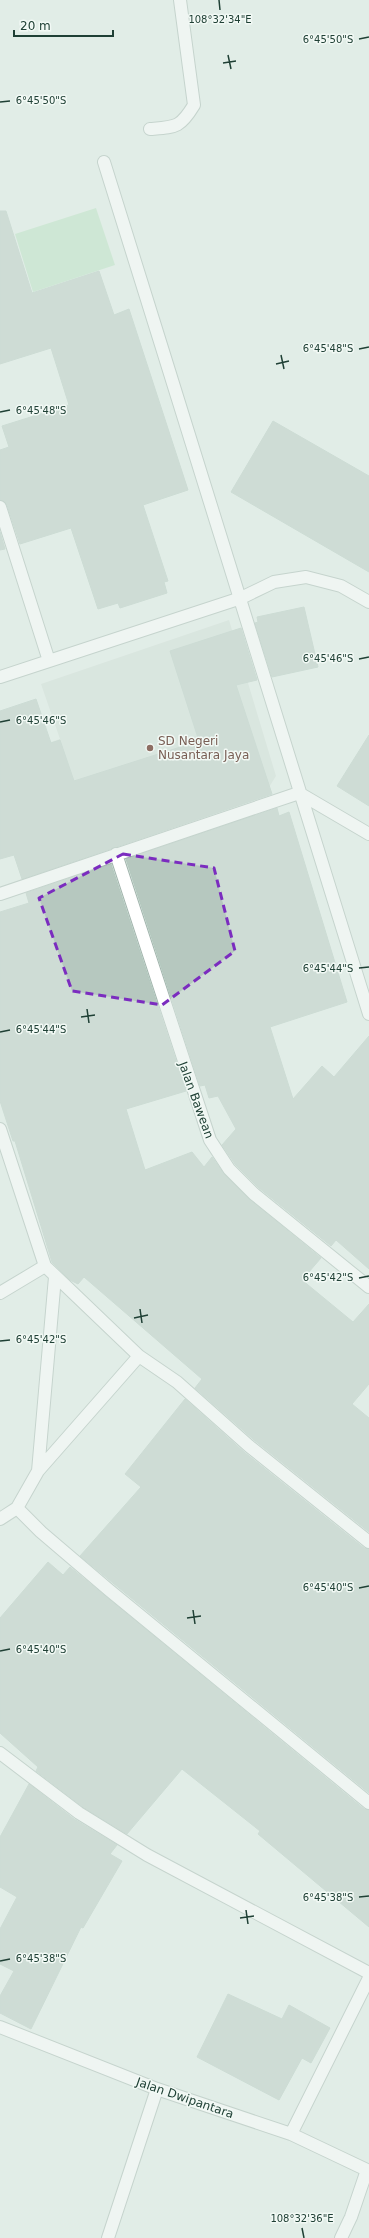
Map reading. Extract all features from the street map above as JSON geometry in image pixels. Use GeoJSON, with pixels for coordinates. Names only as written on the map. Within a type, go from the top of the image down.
{"type":"FeatureCollection","features":[{"type":"Feature","properties":{"kind":"street"},"geometry":{"type":"LineString","coordinates":[[150,129],[176,127],[186,117],[194,104],[180,0]]}},
{"type":"Feature","properties":{"kind":"street"},"geometry":{"type":"LineString","coordinates":[[104,162],[241,598],[299,793],[369,1014]]}},
{"type":"Feature","properties":{"kind":"street"},"geometry":{"type":"LineString","coordinates":[[0,506],[49,661]]}},
{"type":"Feature","properties":{"kind":"street"},"geometry":{"type":"LineString","coordinates":[[0,677],[241,598],[274,582],[306,577],[341,586],[369,602]]}},
{"type":"Feature","properties":{"kind":"street"},"geometry":{"type":"LineString","coordinates":[[0,894],[299,793],[369,834]]}},
{"type":"Feature","properties":{"kind":"street","name":"Jalan Bawean"},"geometry":{"type":"LineString","coordinates":[[116,854],[210,1140],[229,1169],[254,1194],[369,1287]]}},
{"type":"Feature","properties":{"kind":"street"},"geometry":{"type":"LineString","coordinates":[[0,1129],[44,1266],[139,1356],[177,1382],[250,1446],[369,1542]]}},
{"type":"Feature","properties":{"kind":"street"},"geometry":{"type":"LineString","coordinates":[[0,1293],[44,1266]]}},
{"type":"Feature","properties":{"kind":"street"},"geometry":{"type":"LineString","coordinates":[[38,1471],[55,1277]]}},
{"type":"Feature","properties":{"kind":"street"},"geometry":{"type":"LineString","coordinates":[[0,1519],[18,1508],[38,1471],[139,1356]]}},
{"type":"Feature","properties":{"kind":"street"},"geometry":{"type":"LineString","coordinates":[[18,1508],[41,1532],[110,1590],[369,1803]]}},
{"type":"Feature","properties":{"kind":"street"},"geometry":{"type":"LineString","coordinates":[[0,1753],[79,1813],[147,1855],[369,1973]]}},
{"type":"Feature","properties":{"kind":"street"},"geometry":{"type":"LineString","coordinates":[[291,2134],[369,1978]]}},
{"type":"Feature","properties":{"kind":"street","name":"Jalan Dwipantara"},"geometry":{"type":"LineString","coordinates":[[0,2028],[157,2089],[291,2134],[368,2171]]}},
{"type":"Feature","properties":{"kind":"street"},"geometry":{"type":"LineString","coordinates":[[108,2238],[157,2089]]}},
{"type":"Feature","properties":{"kind":"street"},"geometry":{"type":"LineString","coordinates":[[341,2238],[351,2217],[368,2171]]}},
{"type":"Feature","properties":{"kind":"highlighted area"},"geometry":{"type":"Polygon","coordinates":[[[123,854],[214,868],[235,951],[162,1005],[72,991],[39,898],[123,854]]]}},
{"type":"Feature","properties":{"kind":"shaded area","name":"SD Negeri Nusantara Jaya"},"geometry":{"type":"Polygon","coordinates":[[[229,620],[276,776],[266,792],[40,864],[4,757],[60,739],[41,684],[229,620]]]}},
{"type":"Feature","properties":{"kind":"green space"},"geometry":{"type":"Polygon","coordinates":[[[96,208],[115,265],[33,292],[15,234],[96,208]]]}},
{"type":"Feature","properties":{"kind":"building"},"geometry":{"type":"Polygon","coordinates":[[[0,211],[6,211],[32,293],[99,271],[114,315],[129,309],[188,490],[143,505],[168,581],[164,582],[167,593],[120,608],[118,603],[98,609],[71,528],[20,544],[7,505],[0,500],[0,450],[9,447],[2,426],[69,405],[51,348],[0,364],[0,211]]]}},
{"type":"Feature","properties":{"kind":"building"},"geometry":{"type":"Polygon","coordinates":[[[273,421],[369,476],[369,572],[231,492],[273,421]]]}},
{"type":"Feature","properties":{"kind":"building"},"geometry":{"type":"Polygon","coordinates":[[[0,532],[5,549],[0,550],[0,532]]]}},
{"type":"Feature","properties":{"kind":"building"},"geometry":{"type":"Polygon","coordinates":[[[304,607],[318,667],[272,677],[255,623],[258,622],[257,617],[304,607]]]}},
{"type":"Feature","properties":{"kind":"building","name":"SD Negeri Nusantara Jaya"},"geometry":{"type":"Polygon","coordinates":[[[241,628],[257,680],[236,685],[272,794],[22,879],[14,855],[0,859],[0,711],[36,699],[51,743],[60,740],[74,781],[199,741],[170,651],[241,628]]]}},
{"type":"Feature","properties":{"kind":"building"},"geometry":{"type":"Polygon","coordinates":[[[369,735],[369,806],[337,786],[369,735]]]}},
{"type":"Feature","properties":{"kind":"building"},"geometry":{"type":"Polygon","coordinates":[[[277,808],[279,816],[289,812],[347,1002],[270,1027],[293,1099],[322,1066],[334,1077],[369,1036],[369,1269],[336,1240],[331,1246],[259,1188],[235,1164],[222,1145],[236,1129],[218,1096],[209,1098],[205,1085],[200,1086],[126,859],[277,808]]]}},
{"type":"Feature","properties":{"kind":"building"},"geometry":{"type":"Polygon","coordinates":[[[111,864],[186,1091],[126,1109],[145,1170],[192,1152],[204,1167],[212,1157],[224,1174],[249,1199],[321,1258],[302,1280],[353,1322],[369,1304],[369,1384],[352,1404],[369,1418],[369,1532],[254,1440],[195,1388],[202,1379],[84,1277],[78,1284],[70,1280],[52,1262],[15,1141],[13,1141],[0,1101],[0,912],[29,903],[26,893],[111,864]]]}},
{"type":"Feature","properties":{"kind":"building"},"geometry":{"type":"Polygon","coordinates":[[[185,1399],[244,1452],[364,1548],[369,1549],[369,1793],[80,1556],[141,1487],[125,1474],[185,1399]]]}},
{"type":"Feature","properties":{"kind":"building"},"geometry":{"type":"Polygon","coordinates":[[[48,1562],[63,1575],[70,1567],[364,1809],[369,1810],[369,1927],[258,1834],[260,1831],[182,1769],[127,1834],[83,1807],[36,1771],[38,1767],[0,1733],[0,1618],[48,1562]]]}},
{"type":"Feature","properties":{"kind":"building"},"geometry":{"type":"Polygon","coordinates":[[[29,1784],[74,1819],[117,1845],[110,1854],[122,1861],[83,1928],[81,1927],[31,2029],[0,2013],[0,1996],[14,1971],[0,1964],[0,1929],[17,1897],[0,1887],[0,1837],[29,1784]]]}},
{"type":"Feature","properties":{"kind":"building"},"geometry":{"type":"Polygon","coordinates":[[[228,1994],[282,2019],[289,2005],[330,2028],[311,2063],[302,2058],[279,2100],[197,2057],[228,1994]]]}},
{"type":"Feature","properties":{"kind":"place","name":"SD Negeri Nusantara Jaya"},"geometry":{"type":"Point","coordinates":[150,748]}}]}
